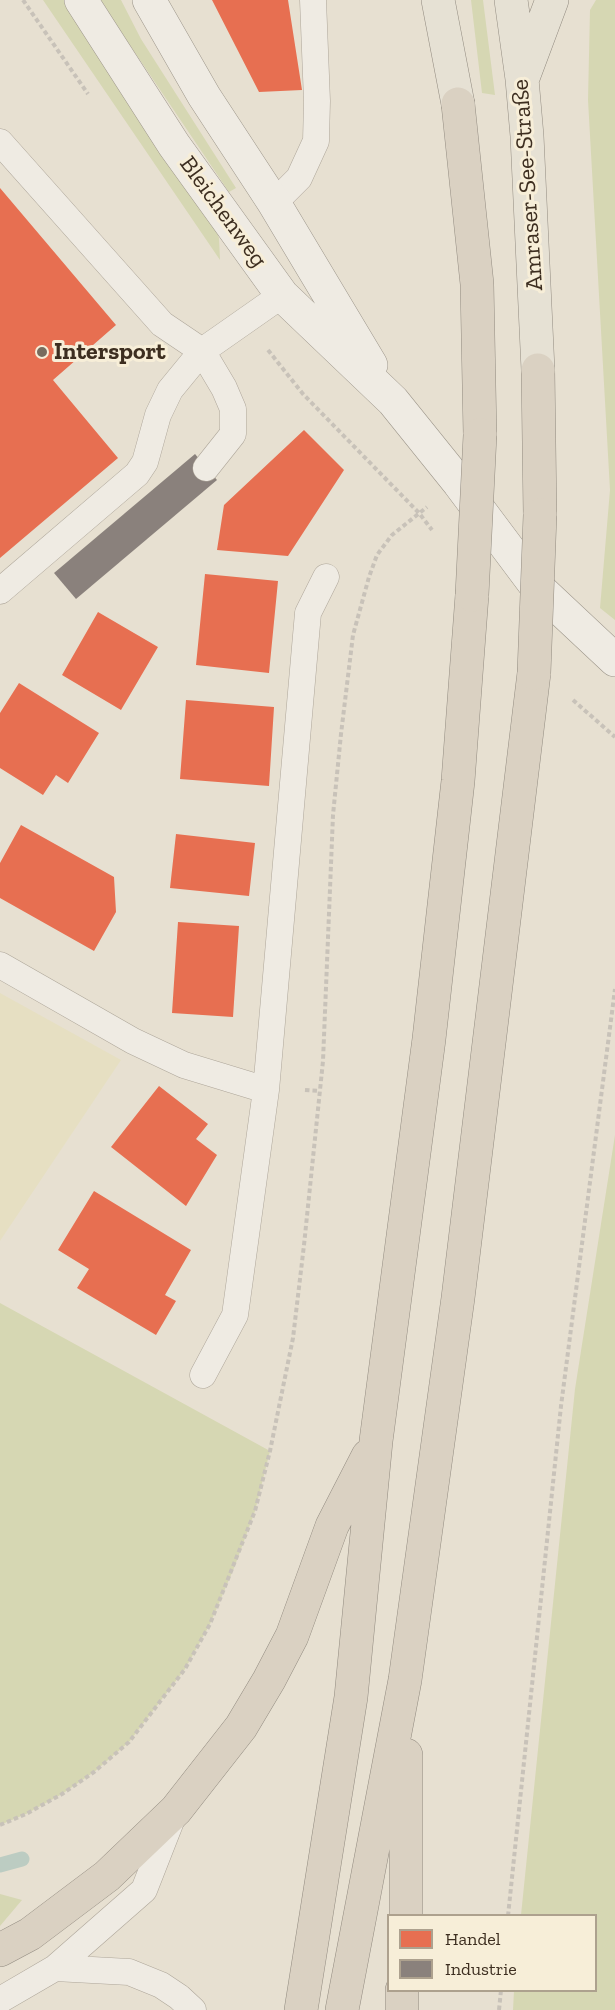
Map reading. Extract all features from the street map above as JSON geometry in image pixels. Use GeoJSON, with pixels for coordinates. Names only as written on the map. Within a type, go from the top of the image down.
{"type":"FeatureCollection","features":[{"type":"Feature","properties":{"kind":"highway"},"geometry":{"type":"LineString","coordinates":[[302,2010],[351,1697],[376,1441],[432,1016],[458,781],[472,595],[480,435],[477,285],[458,104]]}},
{"type":"Feature","properties":{"kind":"highway"},"geometry":{"type":"LineString","coordinates":[[342,2010],[405,1680],[458,1298],[534,674],[540,515],[538,370]]}},
{"type":"Feature","properties":{"kind":"highway"},"geometry":{"type":"LineString","coordinates":[[0,1950],[30,1934],[107,1876],[176,1810],[241,1727],[292,1635],[332,1526],[376,1441]]}},
{"type":"Feature","properties":{"kind":"highway"},"geometry":{"type":"LineString","coordinates":[[405,1680],[406,1914]]}},
{"type":"Feature","properties":{"kind":"highway"},"geometry":{"type":"LineString","coordinates":[[402,1992],[402,2010]]}},
{"type":"Feature","properties":{"kind":"main road","name":"Bleichenweg"},"geometry":{"type":"LineString","coordinates":[[81,0],[174,145],[282,295],[393,401],[459,483],[536,586],[615,660]]}},
{"type":"Feature","properties":{"kind":"main road","name":"Bleichenweg"},"geometry":{"type":"LineString","coordinates":[[149,0],[204,96],[274,203],[393,401]]}},
{"type":"Feature","properties":{"kind":"main road"},"geometry":{"type":"LineString","coordinates":[[438,0],[458,104]]}},
{"type":"Feature","properties":{"kind":"main road","name":"Amraser-See-Straße"},"geometry":{"type":"LineString","coordinates":[[511,0],[522,79],[538,370]]}},
{"type":"Feature","properties":{"kind":"main road"},"geometry":{"type":"LineString","coordinates":[[522,79],[552,0]]}},
{"type":"Feature","properties":{"kind":"lane"},"geometry":{"type":"LineString","coordinates":[[274,203],[299,178],[316,141],[314,0]]}},
{"type":"Feature","properties":{"kind":"lane"},"geometry":{"type":"LineString","coordinates":[[0,142],[162,324],[202,351],[224,388],[233,409],[233,434],[206,468]]}},
{"type":"Feature","properties":{"kind":"lane"},"geometry":{"type":"LineString","coordinates":[[0,591],[137,474],[145,462],[158,415],[170,390],[202,351],[282,295]]}},
{"type":"Feature","properties":{"kind":"lane"},"geometry":{"type":"LineString","coordinates":[[203,1375],[234,1315],[266,1090],[308,613],[326,577]]}},
{"type":"Feature","properties":{"kind":"lane"},"geometry":{"type":"LineString","coordinates":[[0,965],[153,1051],[184,1065],[266,1090]]}},
{"type":"Feature","properties":{"kind":"lane"},"geometry":{"type":"LineString","coordinates":[[0,2000],[55,1968],[144,1890],[176,1810]]}},
{"type":"Feature","properties":{"kind":"lane"},"geometry":{"type":"LineString","coordinates":[[55,1968],[129,1972],[161,1985],[179,1996],[193,2010]]}},
{"type":"Feature","properties":{"kind":"path"},"geometry":{"type":"LineString","coordinates":[[508,1914],[561,1406],[615,989]]}},
{"type":"Feature","properties":{"kind":"path"},"geometry":{"type":"LineString","coordinates":[[499,2010],[501,1992]]}},
{"type":"Feature","properties":{"kind":"shaded area"},"geometry":{"type":"Polygon","coordinates":[[[0,993],[121,1060],[0,1241],[0,993]]]}},
{"type":"Feature","properties":{"kind":"green space"},"geometry":{"type":"Polygon","coordinates":[[[43,0],[64,0],[115,81],[215,228],[219,238],[220,260],[43,0]]]}},
{"type":"Feature","properties":{"kind":"green space"},"geometry":{"type":"Polygon","coordinates":[[[101,0],[121,0],[141,39],[236,188],[229,192],[101,0]]]}},
{"type":"Feature","properties":{"kind":"green space"},"geometry":{"type":"Polygon","coordinates":[[[471,0],[483,0],[495,95],[482,93],[471,0]]]}},
{"type":"Feature","properties":{"kind":"green space"},"geometry":{"type":"Polygon","coordinates":[[[596,0],[615,0],[615,620],[600,608],[610,490],[588,100],[590,10],[596,0]]]}},
{"type":"Feature","properties":{"kind":"green space"},"geometry":{"type":"Polygon","coordinates":[[[615,1135],[615,2010],[513,2010],[514,1992],[597,1992],[597,1914],[521,1914],[575,1389],[615,1135]]]}},
{"type":"Feature","properties":{"kind":"green space"},"geometry":{"type":"Polygon","coordinates":[[[0,1303],[270,1451],[255,1511],[234,1568],[210,1624],[185,1669],[129,1742],[94,1772],[62,1794],[0,1825],[0,1303]]]}},
{"type":"Feature","properties":{"kind":"green space"},"geometry":{"type":"Polygon","coordinates":[[[0,1894],[22,1900],[0,1926],[0,1894]]]}},
{"type":"Feature","properties":{"kind":"building: Handel"},"geometry":{"type":"Polygon","coordinates":[[[212,0],[288,0],[302,90],[259,92],[212,0]]]}},
{"type":"Feature","properties":{"kind":"building: Handel","name":"Intersport"},"geometry":{"type":"Polygon","coordinates":[[[0,188],[116,325],[53,380],[118,458],[0,558],[0,188]]]}},
{"type":"Feature","properties":{"kind":"building: Handel"},"geometry":{"type":"Polygon","coordinates":[[[304,430],[344,470],[288,556],[217,550],[224,505],[304,430]]]}},
{"type":"Feature","properties":{"kind":"building: Handel"},"geometry":{"type":"Polygon","coordinates":[[[205,574],[278,581],[269,673],[196,665],[205,574]]]}},
{"type":"Feature","properties":{"kind":"building: Handel"},"geometry":{"type":"Polygon","coordinates":[[[98,612],[158,647],[121,710],[62,675],[98,612]]]}},
{"type":"Feature","properties":{"kind":"building: Handel"},"geometry":{"type":"Polygon","coordinates":[[[19,683],[99,733],[68,783],[56,775],[43,795],[0,768],[0,713],[19,683]]]}},
{"type":"Feature","properties":{"kind":"building: Handel"},"geometry":{"type":"Polygon","coordinates":[[[186,700],[274,707],[269,786],[180,779],[186,700]]]}},
{"type":"Feature","properties":{"kind":"building: Handel"},"geometry":{"type":"Polygon","coordinates":[[[21,825],[114,877],[116,912],[94,951],[0,898],[0,863],[21,825]]]}},
{"type":"Feature","properties":{"kind":"building: Handel"},"geometry":{"type":"Polygon","coordinates":[[[176,834],[255,843],[249,896],[170,888],[176,834]]]}},
{"type":"Feature","properties":{"kind":"building: Handel"},"geometry":{"type":"Polygon","coordinates":[[[178,922],[239,926],[233,1017],[172,1013],[178,922]]]}},
{"type":"Feature","properties":{"kind":"building: Handel"},"geometry":{"type":"Polygon","coordinates":[[[159,1086],[208,1124],[196,1139],[217,1155],[186,1206],[111,1147],[159,1086]]]}},
{"type":"Feature","properties":{"kind":"building: Handel"},"geometry":{"type":"Polygon","coordinates":[[[94,1191],[191,1250],[165,1295],[176,1301],[156,1335],[77,1288],[89,1269],[58,1250],[94,1191]]]}},
{"type":"Feature","properties":{"kind":"building: Industrie"},"geometry":{"type":"Polygon","coordinates":[[[195,454],[217,480],[76,599],[54,573],[195,454]]]}},
{"type":"Feature","properties":{"kind":"waterway"},"geometry":{"type":"LineString","coordinates":[[0,1865],[22,1859]]}},
{"type":"Feature","properties":{"kind":"place","name":"Intersport"},"geometry":{"type":"Point","coordinates":[42,352]}}]}
